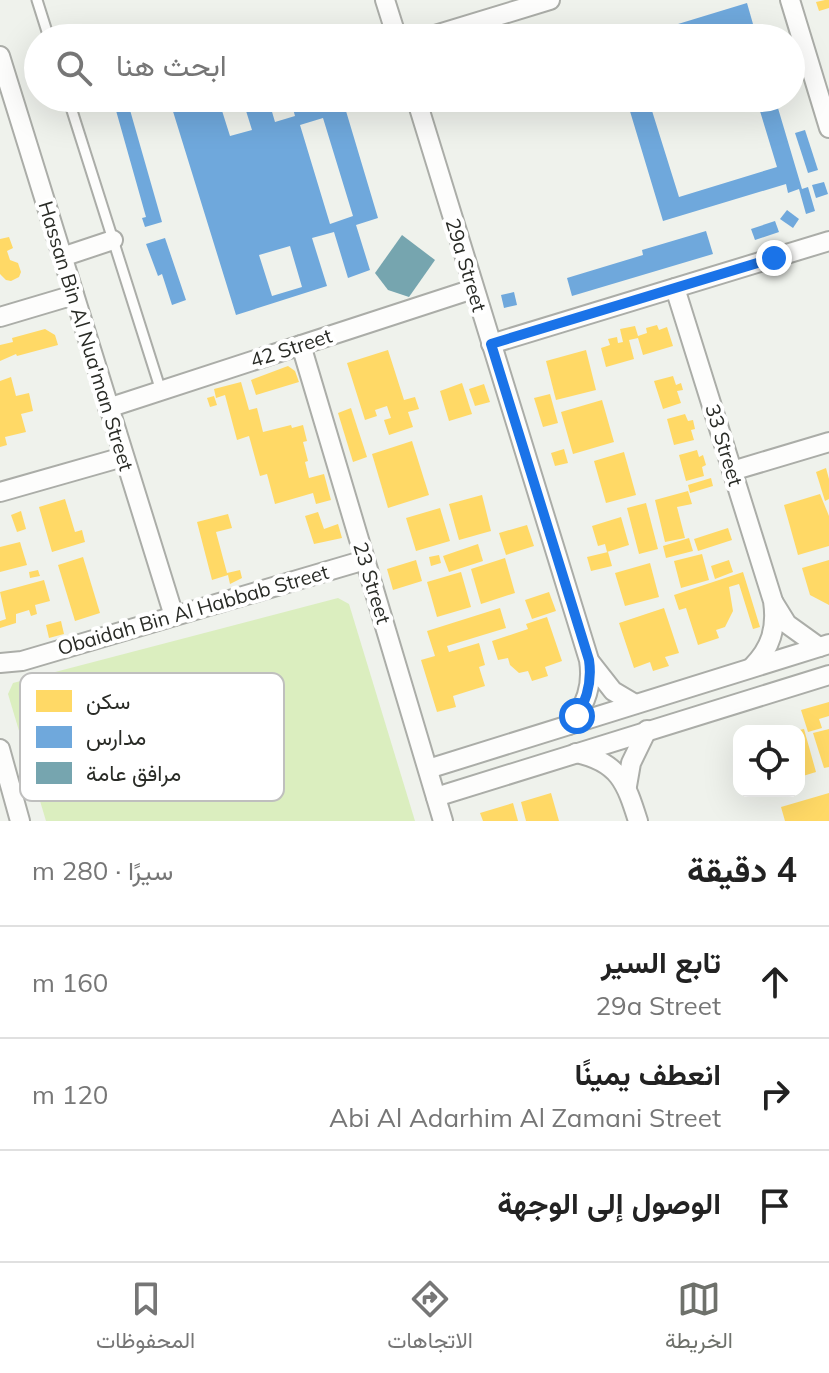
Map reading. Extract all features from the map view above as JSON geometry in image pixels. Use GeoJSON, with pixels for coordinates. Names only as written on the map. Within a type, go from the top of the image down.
{"type":"FeatureCollection","features":[{"type":"Feature","properties":{"kind":"street"},"geometry":{"type":"LineString","coordinates":[[385,0],[393,24]]}},
{"type":"Feature","properties":{"kind":"street"},"geometry":{"type":"LineString","coordinates":[[471,24],[550,0]]}},
{"type":"Feature","properties":{"kind":"street"},"geometry":{"type":"LineString","coordinates":[[790,0],[797,24]]}},
{"type":"Feature","properties":{"kind":"street"},"geometry":{"type":"LineString","coordinates":[[805,49],[829,128]]}},
{"type":"Feature","properties":{"kind":"street","name":"Hassan Bin Al Nua'man Street"},"geometry":{"type":"LineString","coordinates":[[0,56],[9,114],[62,257],[174,616]]}},
{"type":"Feature","properties":{"kind":"street","name":"29a Street"},"geometry":{"type":"LineString","coordinates":[[420,112],[589,660],[588,695],[569,725]]}},
{"type":"Feature","properties":{"kind":"street"},"geometry":{"type":"LineString","coordinates":[[62,257],[113,240]]}},
{"type":"Feature","properties":{"kind":"street"},"geometry":{"type":"LineString","coordinates":[[491,344],[829,241]]}},
{"type":"Feature","properties":{"kind":"street","name":"33 Street"},"geometry":{"type":"LineString","coordinates":[[675,288],[773,601],[772,638],[767,650],[751,669]]}},
{"type":"Feature","properties":{"kind":"street","name":"42 Street"},"geometry":{"type":"LineString","coordinates":[[108,408],[473,289]]}},
{"type":"Feature","properties":{"kind":"street"},"geometry":{"type":"LineString","coordinates":[[0,317],[74,295]]}},
{"type":"Feature","properties":{"kind":"street","name":"23 Street"},"geometry":{"type":"LineString","coordinates":[[301,345],[443,821]]}},
{"type":"Feature","properties":{"kind":"street"},"geometry":{"type":"LineString","coordinates":[[732,471],[829,442]]}},
{"type":"Feature","properties":{"kind":"street"},"geometry":{"type":"LineString","coordinates":[[0,492],[123,457]]}},
{"type":"Feature","properties":{"kind":"street","name":"Obaidah Bin Al Habbab Street"},"geometry":{"type":"LineString","coordinates":[[0,663],[22,661],[365,560]]}},
{"type":"Feature","properties":{"kind":"street","name":"33 Street"},"geometry":{"type":"LineString","coordinates":[[773,601],[787,624],[824,646]]}},
{"type":"Feature","properties":{"kind":"street"},"geometry":{"type":"LineString","coordinates":[[428,769],[824,646]]}},
{"type":"Feature","properties":{"kind":"street","name":"29a Street"},"geometry":{"type":"LineString","coordinates":[[589,660],[613,691],[635,704]]}},
{"type":"Feature","properties":{"kind":"street","name":"Obaidah Bin Al Habbab Street"},"geometry":{"type":"LineString","coordinates":[[0,678],[22,661]]}},
{"type":"Feature","properties":{"kind":"street"},"geometry":{"type":"LineString","coordinates":[[436,797],[829,675]]}},
{"type":"Feature","properties":{"kind":"street"},"geometry":{"type":"LineString","coordinates":[[627,786],[631,763],[647,730]]}},
{"type":"Feature","properties":{"kind":"street"},"geometry":{"type":"LineString","coordinates":[[0,749],[20,821]]}},
{"type":"Feature","properties":{"kind":"street"},"geometry":{"type":"LineString","coordinates":[[576,753],[600,760],[611,767],[627,786],[638,821]]}},
{"type":"Feature","properties":{"kind":"lane"},"geometry":{"type":"LineString","coordinates":[[37,0],[45,24]]}},
{"type":"Feature","properties":{"kind":"lane"},"geometry":{"type":"LineString","coordinates":[[72,112],[161,391]]}},
{"type":"Feature","properties":{"kind":"green space"},"geometry":{"type":"Polygon","coordinates":[[[338,598],[349,604],[415,821],[46,821],[40,801],[284,801],[284,673],[51,673],[338,598]]]}},
{"type":"Feature","properties":{"kind":"green space"},"geometry":{"type":"Polygon","coordinates":[[[20,681],[20,734],[8,694],[13,683],[20,681]]]}},
{"type":"Feature","properties":{"kind":"building: سكن"},"geometry":{"type":"Polygon","coordinates":[[[829,0],[829,8],[819,11],[816,2],[829,0]]]}},
{"type":"Feature","properties":{"kind":"building: سكن"},"geometry":{"type":"Polygon","coordinates":[[[9,237],[13,248],[7,251],[10,260],[18,263],[21,272],[11,281],[0,274],[0,239],[9,237]]]}},
{"type":"Feature","properties":{"kind":"building: سكن"},"geometry":{"type":"Polygon","coordinates":[[[657,325],[659,330],[667,327],[673,346],[643,355],[638,338],[629,340],[634,359],[606,367],[601,348],[610,345],[608,339],[617,337],[618,343],[623,342],[620,329],[635,326],[638,336],[647,333],[646,328],[657,325]]]}},
{"type":"Feature","properties":{"kind":"building: سكن"},"geometry":{"type":"Polygon","coordinates":[[[45,329],[55,335],[58,345],[16,354],[0,361],[0,345],[13,342],[12,338],[45,329]]]}},
{"type":"Feature","properties":{"kind":"building: سكن"},"geometry":{"type":"Polygon","coordinates":[[[388,350],[404,400],[415,397],[419,409],[408,412],[413,427],[389,435],[384,420],[391,418],[387,406],[375,410],[377,416],[365,420],[347,363],[388,350]]]}},
{"type":"Feature","properties":{"kind":"building: سكن"},"geometry":{"type":"Polygon","coordinates":[[[586,350],[596,390],[556,400],[546,361],[586,350]]]}},
{"type":"Feature","properties":{"kind":"building: سكن"},"geometry":{"type":"Polygon","coordinates":[[[288,366],[295,371],[299,382],[256,395],[251,380],[288,366]]]}},
{"type":"Feature","properties":{"kind":"building: سكن"},"geometry":{"type":"Polygon","coordinates":[[[673,376],[676,385],[681,383],[683,390],[677,391],[681,403],[663,409],[654,381],[673,376]]]}},
{"type":"Feature","properties":{"kind":"building: سكن"},"geometry":{"type":"Polygon","coordinates":[[[11,377],[16,396],[29,393],[33,411],[21,414],[26,432],[5,437],[7,445],[0,447],[0,381],[11,377]]]}},
{"type":"Feature","properties":{"kind":"building: سكن"},"geometry":{"type":"Polygon","coordinates":[[[241,382],[249,410],[257,408],[263,432],[303,425],[309,478],[324,474],[331,500],[316,504],[313,493],[275,504],[267,474],[260,476],[249,436],[237,440],[225,395],[216,398],[214,389],[241,382]]]}},
{"type":"Feature","properties":{"kind":"building: سكن"},"geometry":{"type":"Polygon","coordinates":[[[462,383],[472,414],[449,421],[440,391],[462,383]]]}},
{"type":"Feature","properties":{"kind":"building: سكن"},"geometry":{"type":"Polygon","coordinates":[[[484,384],[490,402],[475,406],[469,389],[484,384]]]}},
{"type":"Feature","properties":{"kind":"building: سكن"},"geometry":{"type":"Polygon","coordinates":[[[550,394],[558,423],[543,427],[534,398],[550,394]]]}},
{"type":"Feature","properties":{"kind":"building: سكن"},"geometry":{"type":"Polygon","coordinates":[[[214,396],[217,405],[210,407],[207,398],[214,396]]]}},
{"type":"Feature","properties":{"kind":"building: سكن"},"geometry":{"type":"Polygon","coordinates":[[[602,400],[614,442],[573,454],[561,412],[602,400]]]}},
{"type":"Feature","properties":{"kind":"building: سكن"},"geometry":{"type":"Polygon","coordinates":[[[351,408],[367,457],[353,462],[338,413],[351,408]]]}},
{"type":"Feature","properties":{"kind":"building: سكن"},"geometry":{"type":"Polygon","coordinates":[[[685,414],[688,421],[693,420],[695,429],[691,430],[694,440],[674,445],[667,419],[685,414]]]}},
{"type":"Feature","properties":{"kind":"building: سكن"},"geometry":{"type":"Polygon","coordinates":[[[412,441],[429,495],[388,508],[372,454],[412,441]]]}},
{"type":"Feature","properties":{"kind":"building: سكن"},"geometry":{"type":"Polygon","coordinates":[[[564,449],[568,463],[555,466],[551,453],[564,449]]]}},
{"type":"Feature","properties":{"kind":"building: سكن"},"geometry":{"type":"Polygon","coordinates":[[[697,450],[699,457],[703,455],[706,465],[702,467],[704,476],[686,481],[679,455],[697,450]]]}},
{"type":"Feature","properties":{"kind":"building: سكن"},"geometry":{"type":"Polygon","coordinates":[[[624,452],[636,495],[606,503],[594,461],[624,452]]]}},
{"type":"Feature","properties":{"kind":"building: سكن"},"geometry":{"type":"Polygon","coordinates":[[[826,468],[829,499],[825,501],[816,472],[826,468]]]}},
{"type":"Feature","properties":{"kind":"building: سكن"},"geometry":{"type":"Polygon","coordinates":[[[711,478],[713,486],[690,493],[688,485],[711,478]]]}},
{"type":"Feature","properties":{"kind":"building: سكن"},"geometry":{"type":"Polygon","coordinates":[[[688,491],[692,504],[677,507],[685,538],[665,542],[655,500],[688,491]]]}},
{"type":"Feature","properties":{"kind":"building: سكن"},"geometry":{"type":"Polygon","coordinates":[[[820,494],[829,516],[829,546],[798,555],[784,505],[820,494]]]}},
{"type":"Feature","properties":{"kind":"building: سكن"},"geometry":{"type":"Polygon","coordinates":[[[482,495],[491,531],[459,540],[449,504],[482,495]]]}},
{"type":"Feature","properties":{"kind":"building: سكن"},"geometry":{"type":"Polygon","coordinates":[[[65,499],[75,532],[82,530],[85,542],[52,552],[39,507],[65,499]]]}},
{"type":"Feature","properties":{"kind":"building: سكن"},"geometry":{"type":"Polygon","coordinates":[[[646,503],[658,549],[639,554],[627,508],[646,503]]]}},
{"type":"Feature","properties":{"kind":"building: سكن"},"geometry":{"type":"Polygon","coordinates":[[[440,508],[450,541],[416,551],[406,518],[440,508]]]}},
{"type":"Feature","properties":{"kind":"building: سكن"},"geometry":{"type":"Polygon","coordinates":[[[21,511],[26,529],[17,532],[11,515],[21,511]]]}},
{"type":"Feature","properties":{"kind":"building: سكن"},"geometry":{"type":"Polygon","coordinates":[[[318,512],[324,529],[338,524],[342,538],[314,544],[305,516],[318,512]]]}},
{"type":"Feature","properties":{"kind":"building: سكن"},"geometry":{"type":"Polygon","coordinates":[[[228,514],[232,528],[216,532],[227,573],[240,570],[242,578],[230,584],[228,575],[212,580],[197,522],[228,514]]]}},
{"type":"Feature","properties":{"kind":"building: سكن"},"geometry":{"type":"Polygon","coordinates":[[[621,517],[629,545],[607,552],[605,544],[598,546],[592,526],[621,517]]]}},
{"type":"Feature","properties":{"kind":"building: سكن"},"geometry":{"type":"Polygon","coordinates":[[[527,525],[534,546],[506,555],[499,533],[527,525]]]}},
{"type":"Feature","properties":{"kind":"building: سكن"},"geometry":{"type":"Polygon","coordinates":[[[728,528],[732,540],[698,551],[694,539],[728,528]]]}},
{"type":"Feature","properties":{"kind":"building: سكن"},"geometry":{"type":"Polygon","coordinates":[[[689,538],[693,551],[666,558],[663,546],[689,538]]]}},
{"type":"Feature","properties":{"kind":"building: سكن"},"geometry":{"type":"Polygon","coordinates":[[[20,542],[27,565],[0,572],[0,547],[20,542]]]}},
{"type":"Feature","properties":{"kind":"building: سكن"},"geometry":{"type":"Polygon","coordinates":[[[478,544],[483,561],[449,572],[443,556],[478,544]]]}},
{"type":"Feature","properties":{"kind":"building: سكن"},"geometry":{"type":"Polygon","coordinates":[[[608,552],[612,566],[591,571],[587,557],[608,552]]]}},
{"type":"Feature","properties":{"kind":"building: سكن"},"geometry":{"type":"Polygon","coordinates":[[[702,554],[709,580],[681,588],[674,561],[702,554]]]}},
{"type":"Feature","properties":{"kind":"building: سكن"},"geometry":{"type":"Polygon","coordinates":[[[439,555],[441,563],[431,566],[429,557],[439,555]]]}},
{"type":"Feature","properties":{"kind":"building: سكن"},"geometry":{"type":"Polygon","coordinates":[[[83,557],[100,613],[75,621],[58,565],[83,557]]]}},
{"type":"Feature","properties":{"kind":"building: سكن"},"geometry":{"type":"Polygon","coordinates":[[[505,558],[515,593],[481,604],[471,569],[505,558]]]}},
{"type":"Feature","properties":{"kind":"building: سكن"},"geometry":{"type":"Polygon","coordinates":[[[416,560],[422,581],[393,590],[387,569],[416,560]]]}},
{"type":"Feature","properties":{"kind":"building: سكن"},"geometry":{"type":"Polygon","coordinates":[[[729,560],[733,572],[715,579],[711,566],[729,560]]]}},
{"type":"Feature","properties":{"kind":"building: سكن"},"geometry":{"type":"Polygon","coordinates":[[[829,560],[829,605],[810,595],[802,568],[829,560]]]}},
{"type":"Feature","properties":{"kind":"building: سكن"},"geometry":{"type":"Polygon","coordinates":[[[650,563],[659,597],[625,606],[615,573],[650,563]]]}},
{"type":"Feature","properties":{"kind":"building: سكن"},"geometry":{"type":"Polygon","coordinates":[[[38,570],[40,576],[30,578],[29,572],[38,570]]]}},
{"type":"Feature","properties":{"kind":"building: سكن"},"geometry":{"type":"Polygon","coordinates":[[[461,572],[471,607],[437,617],[427,582],[461,572]]]}},
{"type":"Feature","properties":{"kind":"building: سكن"},"geometry":{"type":"Polygon","coordinates":[[[743,572],[760,627],[753,629],[739,584],[729,587],[733,611],[725,627],[716,630],[719,638],[698,645],[686,608],[679,610],[674,595],[743,572]]]}},
{"type":"Feature","properties":{"kind":"building: سكن"},"geometry":{"type":"Polygon","coordinates":[[[44,580],[50,601],[35,605],[37,614],[31,616],[29,610],[16,614],[16,623],[0,628],[0,621],[6,619],[0,592],[44,580]]]}},
{"type":"Feature","properties":{"kind":"building: سكن"},"geometry":{"type":"Polygon","coordinates":[[[549,592],[556,611],[532,619],[525,600],[549,592]]]}},
{"type":"Feature","properties":{"kind":"building: سكن"},"geometry":{"type":"Polygon","coordinates":[[[500,608],[506,628],[447,646],[449,652],[479,643],[485,665],[479,667],[485,686],[453,696],[456,707],[437,712],[421,660],[435,656],[427,631],[500,608]]]}},
{"type":"Feature","properties":{"kind":"building: سكن"},"geometry":{"type":"Polygon","coordinates":[[[664,608],[679,653],[665,657],[669,666],[653,671],[650,662],[634,668],[619,623],[664,608]]]}},
{"type":"Feature","properties":{"kind":"building: سكن"},"geometry":{"type":"Polygon","coordinates":[[[547,617],[562,661],[545,667],[548,676],[532,681],[528,671],[519,673],[510,665],[508,658],[498,660],[492,641],[528,629],[526,624],[547,617]]]}},
{"type":"Feature","properties":{"kind":"building: سكن"},"geometry":{"type":"Polygon","coordinates":[[[61,621],[64,634],[49,638],[46,625],[61,621]]]}},
{"type":"Feature","properties":{"kind":"building: سكن"},"geometry":{"type":"Polygon","coordinates":[[[829,702],[829,716],[819,719],[822,728],[808,732],[801,710],[829,702]]]}},
{"type":"Feature","properties":{"kind":"building: سكن"},"geometry":{"type":"Polygon","coordinates":[[[829,729],[829,767],[824,768],[813,733],[829,729]]]}},
{"type":"Feature","properties":{"kind":"building: سكن"},"geometry":{"type":"Polygon","coordinates":[[[805,733],[816,772],[805,775],[805,733]]]}},
{"type":"Feature","properties":{"kind":"building: سكن"},"geometry":{"type":"Polygon","coordinates":[[[551,793],[559,821],[526,821],[521,802],[551,793]]]}},
{"type":"Feature","properties":{"kind":"building: سكن"},"geometry":{"type":"Polygon","coordinates":[[[829,793],[829,821],[785,821],[781,807],[829,793]]]}},
{"type":"Feature","properties":{"kind":"building: سكن"},"geometry":{"type":"Polygon","coordinates":[[[513,803],[518,821],[483,821],[480,813],[513,803]]]}},
{"type":"Feature","properties":{"kind":"building: مدارس"},"geometry":{"type":"Polygon","coordinates":[[[747,3],[753,24],[678,24],[747,3]]]}},
{"type":"Feature","properties":{"kind":"building: مدارس"},"geometry":{"type":"Polygon","coordinates":[[[116,112],[131,112],[162,222],[145,227],[142,218],[146,217],[116,112]]]}},
{"type":"Feature","properties":{"kind":"building: مدارس"},"geometry":{"type":"Polygon","coordinates":[[[173,112],[222,112],[230,136],[252,130],[246,112],[272,112],[275,122],[295,116],[294,112],[346,112],[378,218],[356,225],[370,270],[348,278],[334,232],[312,238],[327,286],[236,315],[173,112]],[[323,118],[300,125],[330,224],[353,216],[323,118]],[[290,246],[259,255],[272,296],[302,287],[290,246]]]}},
{"type":"Feature","properties":{"kind":"building: مدارس"},"geometry":{"type":"Polygon","coordinates":[[[630,112],[652,112],[679,197],[777,167],[760,112],[779,112],[802,189],[808,187],[815,211],[806,214],[799,189],[788,193],[786,184],[663,221],[630,112]]]}},
{"type":"Feature","properties":{"kind":"building: مدارس"},"geometry":{"type":"Polygon","coordinates":[[[805,130],[818,170],[808,173],[795,133],[805,130]]]}},
{"type":"Feature","properties":{"kind":"building: مدارس"},"geometry":{"type":"Polygon","coordinates":[[[824,182],[828,194],[816,198],[812,185],[824,182]]]}},
{"type":"Feature","properties":{"kind":"building: مدارس"},"geometry":{"type":"Polygon","coordinates":[[[787,210],[799,219],[793,228],[780,219],[787,210]]]}},
{"type":"Feature","properties":{"kind":"building: مدارس"},"geometry":{"type":"Polygon","coordinates":[[[775,221],[779,232],[755,240],[751,229],[775,221]]]}},
{"type":"Feature","properties":{"kind":"building: مدارس"},"geometry":{"type":"Polygon","coordinates":[[[706,231],[713,254],[572,296],[567,278],[643,255],[642,250],[706,231]]]}},
{"type":"Feature","properties":{"kind":"building: مدارس"},"geometry":{"type":"Polygon","coordinates":[[[165,238],[186,300],[172,305],[162,274],[158,276],[146,244],[165,238]]]}},
{"type":"Feature","properties":{"kind":"building: مدارس"},"geometry":{"type":"Polygon","coordinates":[[[514,292],[517,305],[504,308],[501,295],[514,292]]]}},
{"type":"Feature","properties":{"kind":"building: مرافق عامة"},"geometry":{"type":"Polygon","coordinates":[[[402,235],[435,260],[409,297],[388,290],[375,273],[402,235]]]}},
{"type":"Feature","properties":{"kind":"route"},"geometry":{"type":"LineString","coordinates":[[577,716],[588,695],[589,660],[491,344],[774,258]]}}]}
